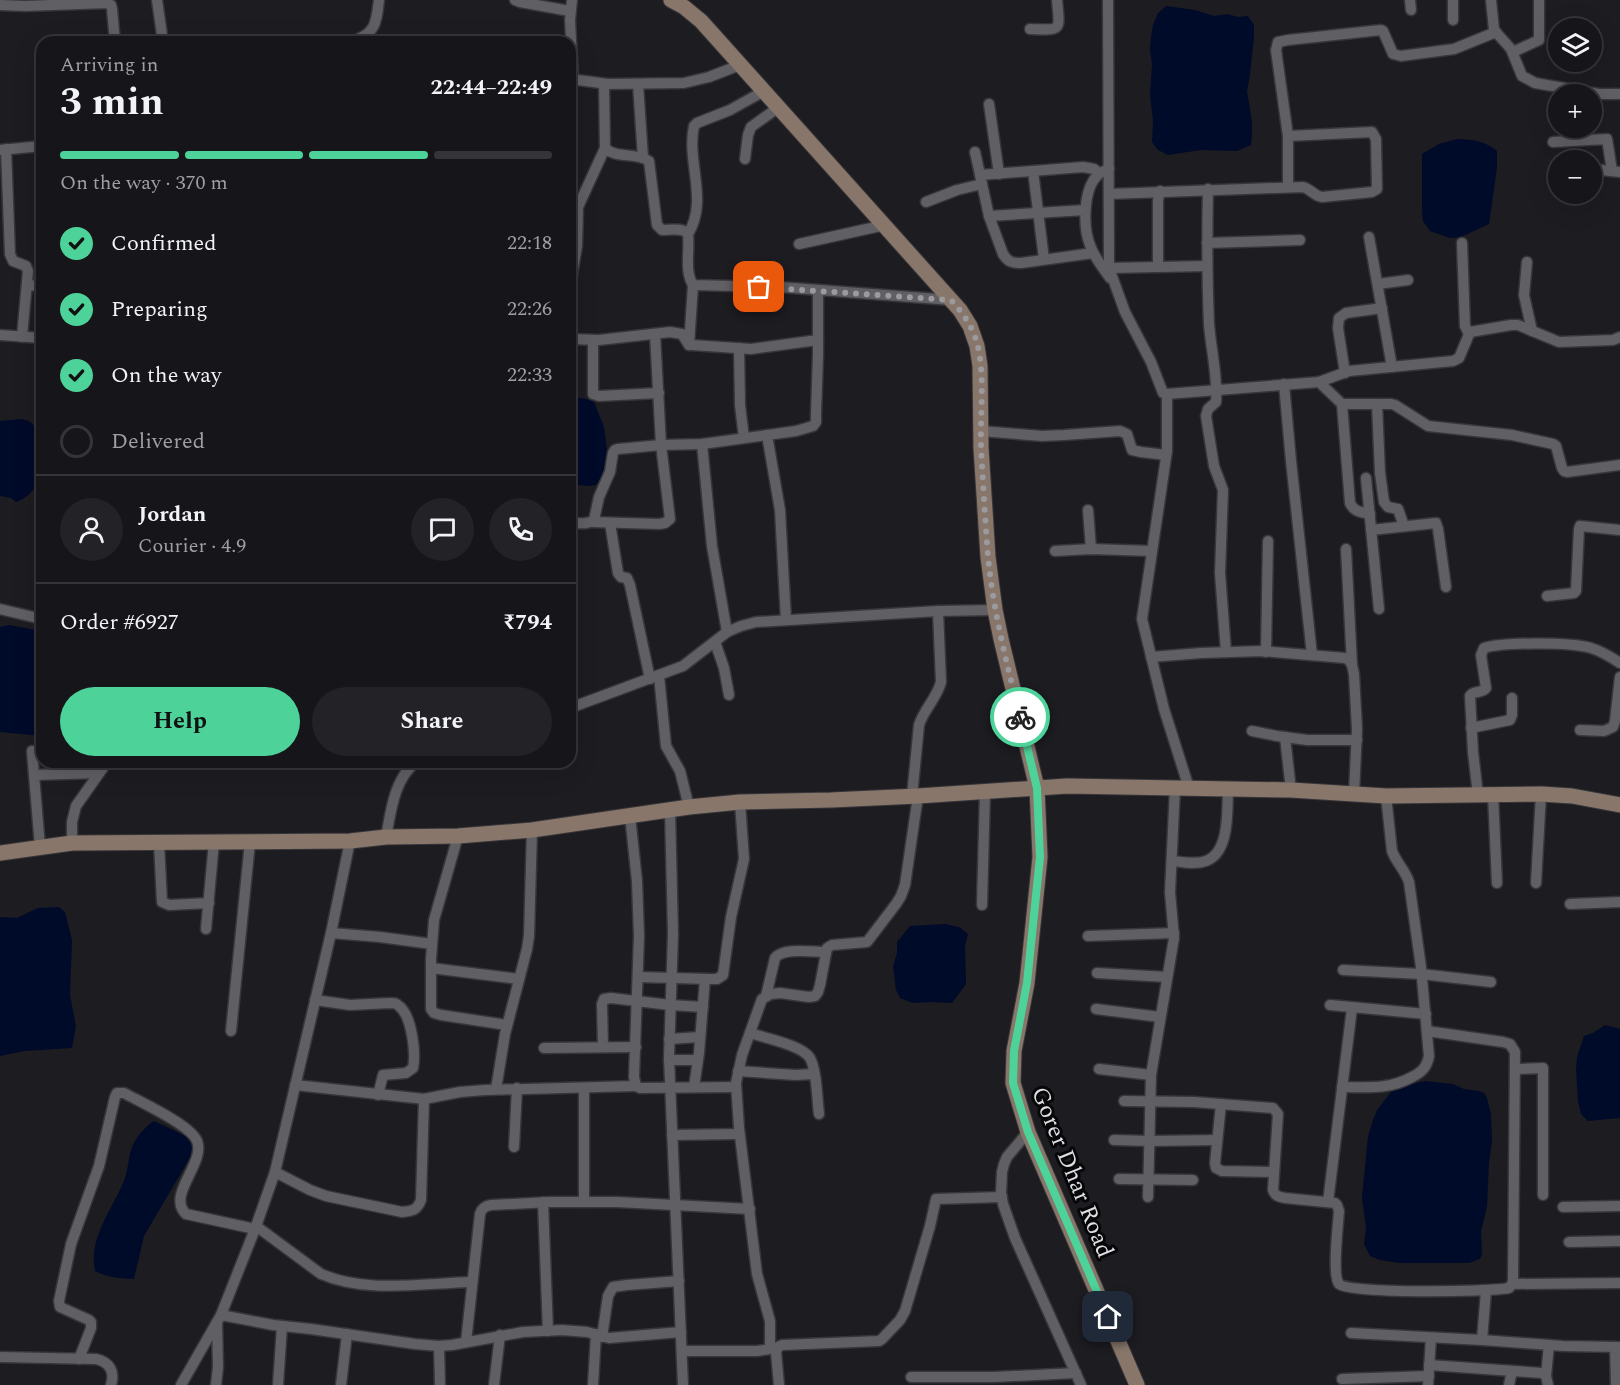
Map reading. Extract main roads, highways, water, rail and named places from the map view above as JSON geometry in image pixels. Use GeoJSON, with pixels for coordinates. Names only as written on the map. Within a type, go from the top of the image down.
{"type":"FeatureCollection","features":[{"type":"Feature","properties":{"kind":"water"},"geometry":{"type":"Polygon","coordinates":[[[1166,6],[1195,10],[1214,16],[1227,14],[1238,17],[1248,16],[1254,25],[1247,91],[1252,121],[1251,145],[1237,151],[1201,150],[1168,155],[1158,150],[1152,142],[1151,37],[1158,13],[1166,6]]]}},
{"type":"Feature","properties":{"kind":"water"},"geometry":{"type":"Polygon","coordinates":[[[1457,139],[1478,141],[1492,147],[1497,151],[1497,168],[1489,224],[1461,237],[1450,238],[1430,231],[1423,221],[1422,154],[1439,144],[1457,139]]]}},
{"type":"Feature","properties":{"kind":"water"},"geometry":{"type":"Polygon","coordinates":[[[576,398],[594,402],[604,427],[608,457],[601,478],[596,485],[576,485],[576,398]]]}},
{"type":"Feature","properties":{"kind":"water"},"geometry":{"type":"Polygon","coordinates":[[[22,419],[29,421],[36,427],[36,487],[16,502],[11,498],[0,496],[0,421],[22,419]]]}},
{"type":"Feature","properties":{"kind":"water"},"geometry":{"type":"Polygon","coordinates":[[[9,625],[36,630],[36,735],[0,732],[0,627],[9,625]]]}},
{"type":"Feature","properties":{"kind":"water"},"geometry":{"type":"Polygon","coordinates":[[[59,907],[65,912],[72,940],[70,995],[76,1026],[72,1048],[24,1051],[0,1056],[0,917],[17,918],[38,908],[59,907]]]}},
{"type":"Feature","properties":{"kind":"water"},"geometry":{"type":"Polygon","coordinates":[[[945,924],[959,927],[968,934],[965,946],[966,984],[952,1003],[913,1003],[900,998],[896,990],[893,966],[897,953],[897,942],[910,926],[945,924]]]}},
{"type":"Feature","properties":{"kind":"water"},"geometry":{"type":"Polygon","coordinates":[[[1605,1025],[1620,1029],[1620,1118],[1588,1121],[1581,1114],[1578,1101],[1577,1057],[1584,1036],[1605,1025]]]}},
{"type":"Feature","properties":{"kind":"water"},"geometry":{"type":"Polygon","coordinates":[[[1425,1081],[1453,1084],[1484,1093],[1491,1114],[1492,1141],[1487,1206],[1481,1232],[1482,1254],[1480,1259],[1469,1263],[1400,1263],[1380,1260],[1370,1256],[1364,1244],[1366,1229],[1362,1197],[1368,1136],[1372,1123],[1377,1110],[1391,1092],[1399,1087],[1425,1081]]]}},
{"type":"Feature","properties":{"kind":"water"},"geometry":{"type":"Polygon","coordinates":[[[154,1121],[190,1138],[193,1146],[191,1156],[144,1236],[134,1279],[105,1275],[95,1271],[95,1247],[98,1236],[124,1181],[133,1145],[141,1132],[154,1121]]]}}]}
